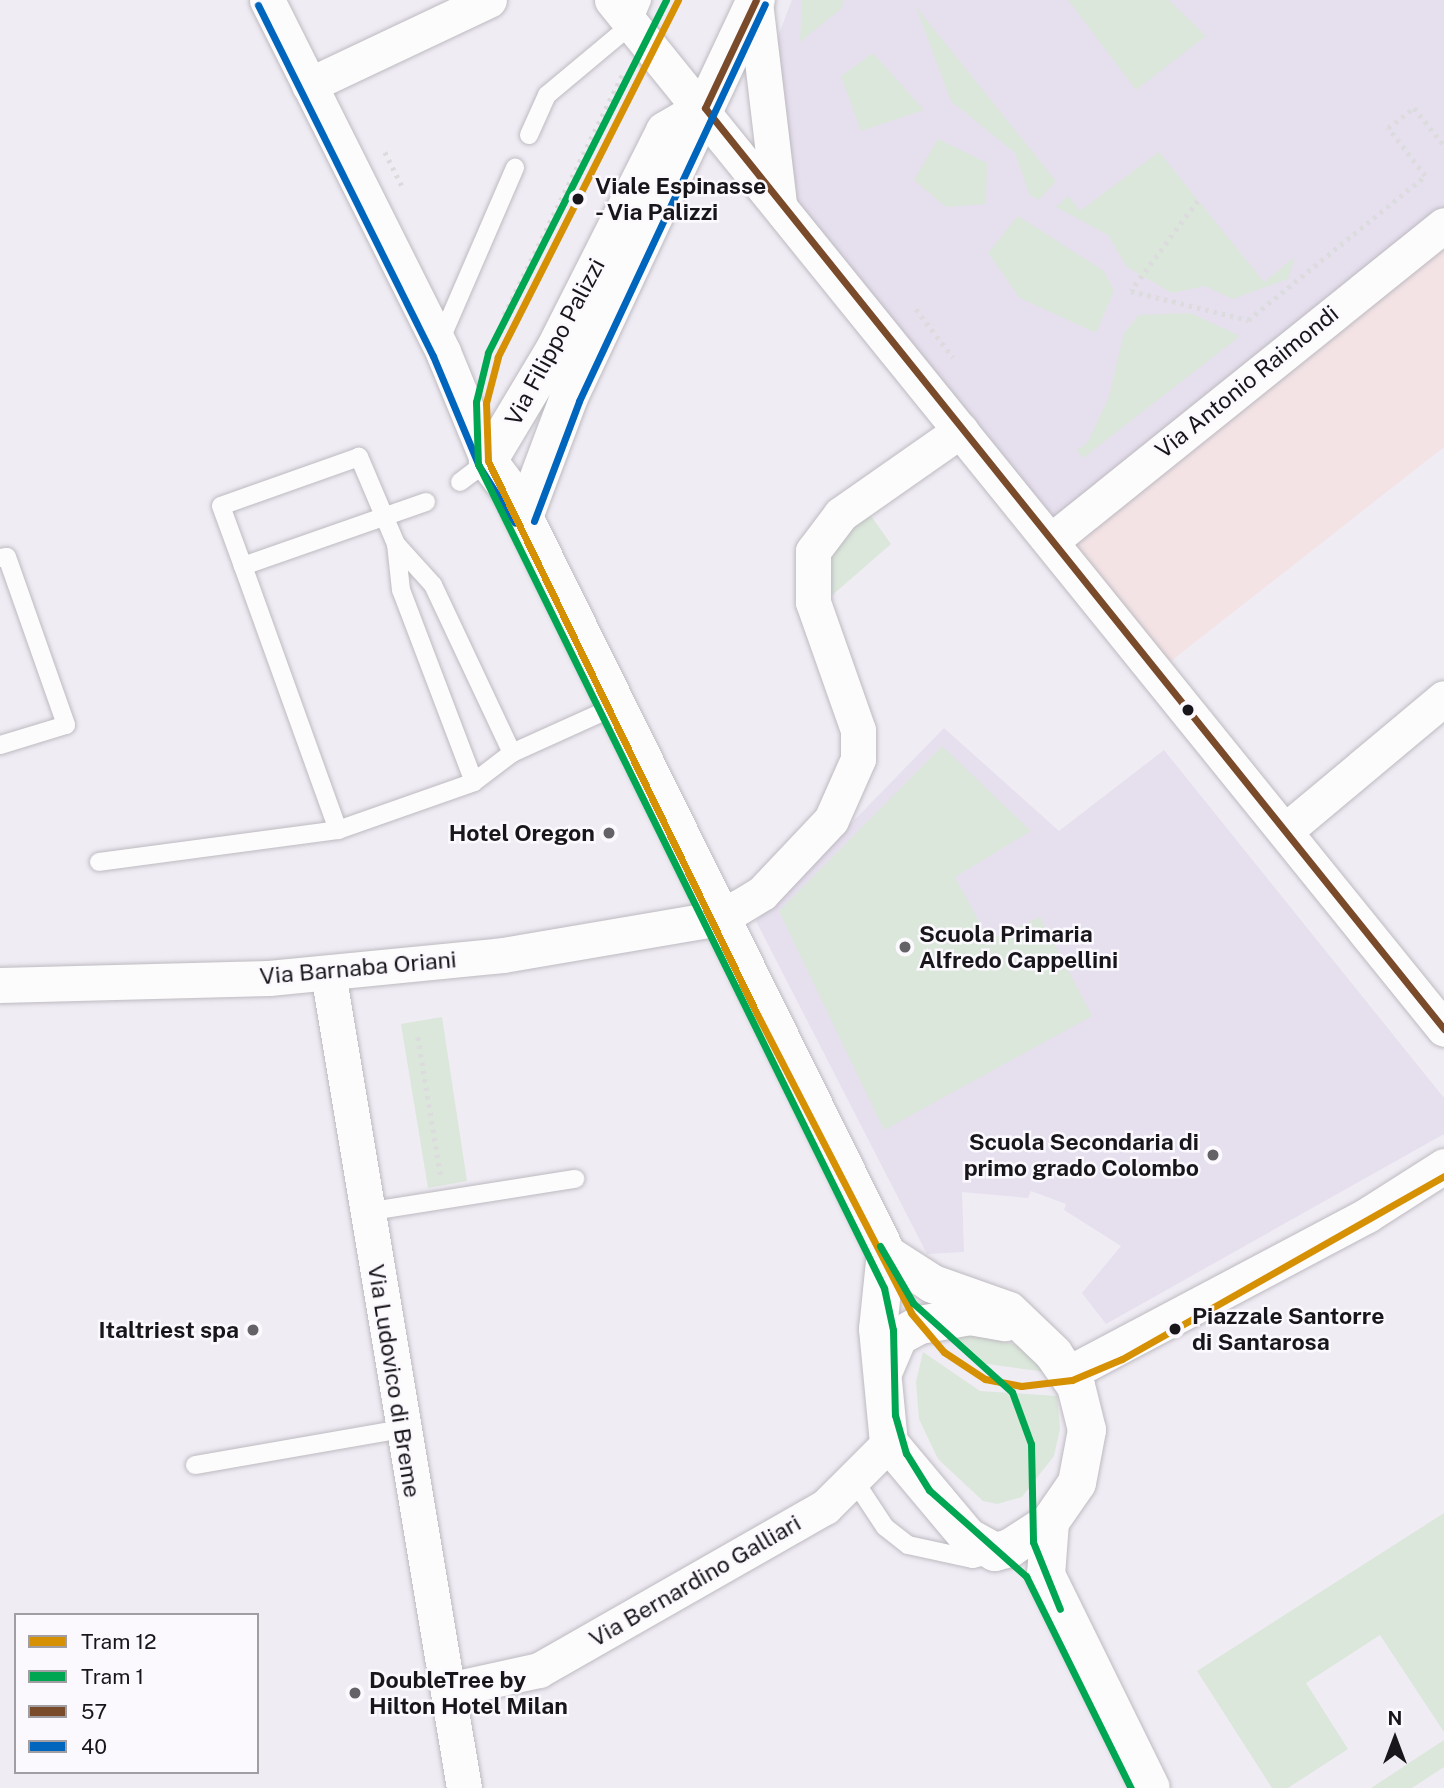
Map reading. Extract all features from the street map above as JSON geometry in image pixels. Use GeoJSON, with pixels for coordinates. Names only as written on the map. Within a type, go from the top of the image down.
{"type":"FeatureCollection","features":[{"type":"Feature","properties":{"kind":"street"},"geometry":{"type":"LineString","coordinates":[[267,0],[440,347],[474,472],[524,517],[717,918],[886,1254],[933,1284],[995,1302],[1057,1359],[1085,1415],[1085,1454],[1070,1497],[1050,1522],[995,1552]]}},
{"type":"Feature","properties":{"kind":"street"},"geometry":{"type":"LineString","coordinates":[[309,85],[489,0]]}},
{"type":"Feature","properties":{"kind":"street"},"geometry":{"type":"LineString","coordinates":[[755,1],[779,204]]}},
{"type":"Feature","properties":{"kind":"street","name":"Via Filippo Palizzi"},"geometry":{"type":"LineString","coordinates":[[524,517],[569,397],[755,1]]}},
{"type":"Feature","properties":{"kind":"street"},"geometry":{"type":"LineString","coordinates":[[628,8],[779,204],[1444,1029]]}},
{"type":"Feature","properties":{"kind":"street","name":"Via Filippo Palizzi"},"geometry":{"type":"LineString","coordinates":[[474,472],[555,349],[665,131],[705,108]]}},
{"type":"Feature","properties":{"kind":"street","name":"Via Antonio Raimondi"},"geometry":{"type":"LineString","coordinates":[[1051,541],[1444,225]]}},
{"type":"Feature","properties":{"kind":"street","name":"Via Filippo Palizzi"},"geometry":{"type":"LineString","coordinates":[[474,472],[517,446],[569,397]]}},
{"type":"Feature","properties":{"kind":"street"},"geometry":{"type":"LineString","coordinates":[[717,918],[762,893],[803,854],[831,820],[858,759],[858,730],[813,602],[813,551],[841,513],[961,430]]}},
{"type":"Feature","properties":{"kind":"street"},"geometry":{"type":"LineString","coordinates":[[1285,831],[1444,698]]}},
{"type":"Feature","properties":{"kind":"street","name":"Via Barnaba Oriani"},"geometry":{"type":"LineString","coordinates":[[0,985],[328,973],[503,955],[717,918]]}},
{"type":"Feature","properties":{"kind":"street","name":"Via Ludovico di Breme"},"geometry":{"type":"LineString","coordinates":[[328,973],[401,1429],[464,1788]]}},
{"type":"Feature","properties":{"kind":"street"},"geometry":{"type":"LineString","coordinates":[[1057,1359],[1355,1222],[1444,1166]]}},
{"type":"Feature","properties":{"kind":"street"},"geometry":{"type":"LineString","coordinates":[[886,1254],[878,1329],[885,1368],[889,1443],[934,1504],[995,1552],[1046,1575]]}},
{"type":"Feature","properties":{"kind":"street"},"geometry":{"type":"LineString","coordinates":[[885,1368],[898,1337],[951,1317],[1005,1322],[1057,1359]]}},
{"type":"Feature","properties":{"kind":"street"},"geometry":{"type":"LineString","coordinates":[[854,1480],[889,1443]]}},
{"type":"Feature","properties":{"kind":"street","name":"Via Bernardino Galliari"},"geometry":{"type":"LineString","coordinates":[[447,1690],[539,1670],[824,1507],[854,1480]]}},
{"type":"Feature","properties":{"kind":"street"},"geometry":{"type":"LineString","coordinates":[[1050,1522],[1046,1575],[1151,1788]]}},
{"type":"Feature","properties":{"kind":"lane"},"geometry":{"type":"LineString","coordinates":[[529,135],[547,95],[628,8]]}},
{"type":"Feature","properties":{"kind":"lane"},"geometry":{"type":"LineString","coordinates":[[440,347],[514,168]]}},
{"type":"Feature","properties":{"kind":"lane"},"geometry":{"type":"LineString","coordinates":[[338,830],[221,506],[346,461],[359,457],[396,544],[401,590],[474,782]]}},
{"type":"Feature","properties":{"kind":"lane"},"geometry":{"type":"LineString","coordinates":[[243,566],[426,502]]}},
{"type":"Feature","properties":{"kind":"lane"},"geometry":{"type":"LineString","coordinates":[[396,544],[433,585],[512,753]]}},
{"type":"Feature","properties":{"kind":"lane"},"geometry":{"type":"LineString","coordinates":[[0,558],[7,556],[66,725],[0,745]]}},
{"type":"Feature","properties":{"kind":"lane"},"geometry":{"type":"LineString","coordinates":[[99,862],[338,830],[474,782],[512,753],[617,706]]}},
{"type":"Feature","properties":{"kind":"lane"},"geometry":{"type":"LineString","coordinates":[[366,1212],[575,1179]]}},
{"type":"Feature","properties":{"kind":"lane"},"geometry":{"type":"LineString","coordinates":[[195,1465],[401,1429]]}},
{"type":"Feature","properties":{"kind":"lane"},"geometry":{"type":"LineString","coordinates":[[854,1480],[885,1527],[908,1545],[973,1559],[995,1552]]}},
{"type":"Feature","properties":{"kind":"path"},"geometry":{"type":"LineString","coordinates":[[504,315],[623,73]]}},
{"type":"Feature","properties":{"kind":"path"},"geometry":{"type":"LineString","coordinates":[[1198,201],[1131,291],[1248,320],[1425,176],[1388,128],[1414,108],[1444,145]]}},
{"type":"Feature","properties":{"kind":"path"},"geometry":{"type":"LineString","coordinates":[[385,152],[403,188]]}},
{"type":"Feature","properties":{"kind":"path"},"geometry":{"type":"LineString","coordinates":[[916,309],[953,357]]}},
{"type":"Feature","properties":{"kind":"path"},"geometry":{"type":"LineString","coordinates":[[418,1037],[445,1199]]}},
{"type":"Feature","properties":{"kind":"shaded area"},"geometry":{"type":"Polygon","coordinates":[[[792,0],[1444,0],[1444,217],[1048,536],[782,202],[768,62],[792,0]]]}},
{"type":"Feature","properties":{"kind":"shaded area"},"geometry":{"type":"Polygon","coordinates":[[[1444,237],[1444,447],[1157,672],[1054,545],[1444,237]]]}},
{"type":"Feature","properties":{"kind":"shaded area"},"geometry":{"type":"Polygon","coordinates":[[[944,728],[1059,831],[1164,750],[1444,1098],[1444,1134],[1106,1324],[1082,1293],[1121,1246],[1064,1210],[1066,1204],[1031,1191],[1028,1198],[962,1192],[964,1252],[927,1254],[756,921],[944,728]]]}},
{"type":"Feature","properties":{"kind":"green space"},"geometry":{"type":"Polygon","coordinates":[[[802,0],[843,0],[842,8],[800,42],[802,0]]]}},
{"type":"Feature","properties":{"kind":"green space"},"geometry":{"type":"Polygon","coordinates":[[[1068,0],[1169,0],[1206,36],[1136,90],[1068,0]]]}},
{"type":"Feature","properties":{"kind":"green space"},"geometry":{"type":"Polygon","coordinates":[[[916,7],[1056,181],[1039,200],[1030,195],[1015,153],[951,101],[916,7]]]}},
{"type":"Feature","properties":{"kind":"green space"},"geometry":{"type":"Polygon","coordinates":[[[873,53],[924,110],[861,131],[841,76],[873,53]]]}},
{"type":"Feature","properties":{"kind":"green space"},"geometry":{"type":"Polygon","coordinates":[[[938,139],[987,163],[986,204],[946,207],[914,180],[938,139]]]}},
{"type":"Feature","properties":{"kind":"green space"},"geometry":{"type":"Polygon","coordinates":[[[1159,152],[1264,282],[1295,257],[1288,279],[1233,299],[1205,286],[1172,293],[1127,267],[1108,235],[1056,207],[1068,196],[1080,211],[1159,152]]]}},
{"type":"Feature","properties":{"kind":"green space"},"geometry":{"type":"Polygon","coordinates":[[[1018,216],[1104,271],[1114,291],[1096,333],[1020,298],[988,253],[1018,216]]]}},
{"type":"Feature","properties":{"kind":"green space"},"geometry":{"type":"Polygon","coordinates":[[[1190,313],[1240,336],[1083,458],[1077,450],[1088,442],[1109,397],[1124,333],[1139,315],[1190,313]]]}},
{"type":"Feature","properties":{"kind":"green space"},"geometry":{"type":"Polygon","coordinates":[[[869,513],[891,544],[829,598],[833,547],[869,513]]]}},
{"type":"Feature","properties":{"kind":"green space"},"geometry":{"type":"Polygon","coordinates":[[[942,746],[1031,831],[955,877],[989,940],[1040,917],[1092,1016],[884,1130],[779,911],[942,746]]]}},
{"type":"Feature","properties":{"kind":"green space"},"geometry":{"type":"Polygon","coordinates":[[[442,1017],[467,1181],[428,1188],[401,1024],[442,1017]]]}},
{"type":"Feature","properties":{"kind":"green space"},"geometry":{"type":"Polygon","coordinates":[[[969,1331],[1030,1349],[1045,1372],[981,1363],[943,1335],[969,1331]]]}},
{"type":"Feature","properties":{"kind":"green space"},"geometry":{"type":"Polygon","coordinates":[[[923,1352],[980,1391],[1057,1396],[1060,1429],[1054,1456],[1022,1497],[997,1504],[983,1501],[938,1459],[919,1419],[916,1382],[923,1352]]]}},
{"type":"Feature","properties":{"kind":"green space"},"geometry":{"type":"Polygon","coordinates":[[[1444,1513],[1444,1732],[1380,1635],[1306,1683],[1348,1749],[1288,1788],[1272,1788],[1197,1671],[1444,1513]]]}},
{"type":"Feature","properties":{"kind":"green space"},"geometry":{"type":"Polygon","coordinates":[[[1444,1740],[1444,1767],[1412,1788],[1371,1788],[1444,1740]]]}},
{"type":"Feature","properties":{"kind":"tram line","name":"1"},"geometry":{"type":"LineString","coordinates":[[666,0],[488,353],[476,402],[478,464],[884,1288],[893,1330],[895,1415],[906,1453],[929,1490],[1026,1576],[1131,1788]]}},
{"type":"Feature","properties":{"kind":"tram line","name":"12"},"geometry":{"type":"LineString","coordinates":[[678,0],[498,357],[486,403],[488,461],[757,1014],[911,1313],[944,1352],[985,1379],[1021,1386],[1072,1380],[1122,1359],[1444,1176]]}},
{"type":"Feature","properties":{"kind":"tram line","name":"1"},"geometry":{"type":"LineString","coordinates":[[880,1246],[913,1303],[1012,1392],[1031,1444],[1033,1542],[1060,1609]]}},
{"type":"Feature","properties":{"kind":"transit line","name":"57"},"geometry":{"type":"LineString","coordinates":[[756,0],[705,108],[1444,1029]]}},
{"type":"Feature","properties":{"kind":"transit line","name":"40"},"geometry":{"type":"LineString","coordinates":[[534,521],[579,401],[765,4]]}},
{"type":"Feature","properties":{"kind":"transit line","name":"40"},"geometry":{"type":"LineString","coordinates":[[258,5],[433,356],[479,466],[515,523]]}},
{"type":"Feature","properties":{"kind":"place","name":"Viale Espinasse - Via Palizzi"},"geometry":{"type":"Point","coordinates":[578,199]}},
{"type":"Feature","properties":{"kind":"place","name":"Hotel Oregon"},"geometry":{"type":"Point","coordinates":[609,833]}},
{"type":"Feature","properties":{"kind":"place","name":"Scuola Primaria Alfredo Cappellini"},"geometry":{"type":"Point","coordinates":[905,947]}},
{"type":"Feature","properties":{"kind":"place","name":"Scuola Secondaria di primo grado Colombo"},"geometry":{"type":"Point","coordinates":[1213,1155]}},
{"type":"Feature","properties":{"kind":"place","name":"Piazzale Santorre di Santarosa"},"geometry":{"type":"Point","coordinates":[1175,1329]}},
{"type":"Feature","properties":{"kind":"place","name":"Italtriest spa"},"geometry":{"type":"Point","coordinates":[253,1330]}},
{"type":"Feature","properties":{"kind":"place","name":"DoubleTree by Hilton Hotel Milan"},"geometry":{"type":"Point","coordinates":[355,1693]}}]}
